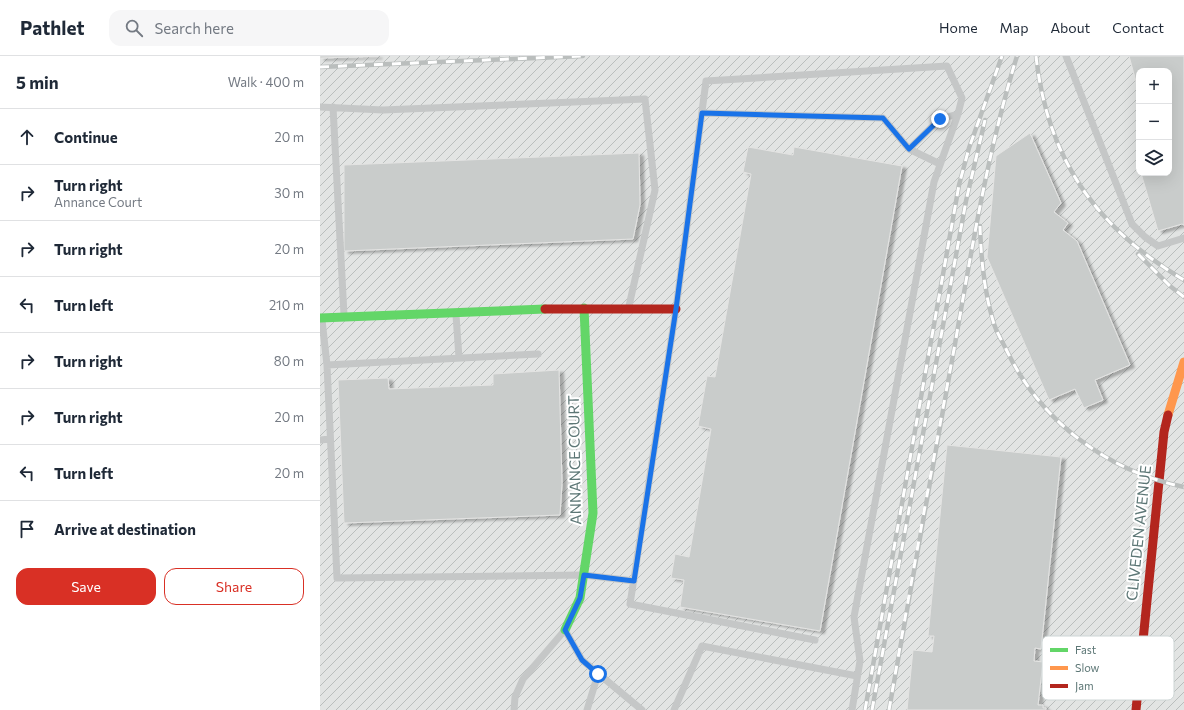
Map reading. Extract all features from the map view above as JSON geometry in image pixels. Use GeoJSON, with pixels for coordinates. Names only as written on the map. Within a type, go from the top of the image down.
{"type":"FeatureCollection","features":[{"type":"Feature","properties":{"kind":"street"},"geometry":{"type":"LineString","coordinates":[[320,316],[344,318],[584,308],[676,309]]}},
{"type":"Feature","properties":{"kind":"street","name":"ANNANCE COURT"},"geometry":{"type":"LineString","coordinates":[[565,630],[580,598],[593,513],[584,308]]}},
{"type":"Feature","properties":{"kind":"street","name":"CLIVEDEN AVENUE"},"geometry":{"type":"LineString","coordinates":[[1143,636],[1164,432],[1171,401],[1184,362]]}},
{"type":"Feature","properties":{"kind":"street","name":"CLIVEDEN AVENUE"},"geometry":{"type":"LineString","coordinates":[[1136,710],[1137,700]]}},
{"type":"Feature","properties":{"kind":"lane"},"geometry":{"type":"LineString","coordinates":[[1066,56],[1132,224],[1145,237],[1158,246],[1184,238]]}},
{"type":"Feature","properties":{"kind":"lane"},"geometry":{"type":"LineString","coordinates":[[814,640],[630,604],[676,309],[706,81],[947,66],[962,98],[958,114],[934,182],[854,617],[860,661],[852,710]]}},
{"type":"Feature","properties":{"kind":"lane"},"geometry":{"type":"LineString","coordinates":[[320,107],[383,110],[645,99],[655,190],[629,308]]}},
{"type":"Feature","properties":{"kind":"lane"},"geometry":{"type":"LineString","coordinates":[[333,107],[344,318]]}},
{"type":"Feature","properties":{"kind":"lane"},"geometry":{"type":"LineString","coordinates":[[702,113],[883,118],[909,149],[940,164]]}},
{"type":"Feature","properties":{"kind":"lane"},"geometry":{"type":"LineString","coordinates":[[909,149],[940,119],[958,114]]}},
{"type":"Feature","properties":{"kind":"lane"},"geometry":{"type":"LineString","coordinates":[[456,313],[459,358]]}},
{"type":"Feature","properties":{"kind":"lane"},"geometry":{"type":"LineString","coordinates":[[320,316],[327,365],[337,578],[584,575],[634,581]]}},
{"type":"Feature","properties":{"kind":"lane"},"geometry":{"type":"LineString","coordinates":[[327,365],[538,354]]}},
{"type":"Feature","properties":{"kind":"lane"},"geometry":{"type":"LineString","coordinates":[[320,440],[330,439]]}},
{"type":"Feature","properties":{"kind":"lane"},"geometry":{"type":"LineString","coordinates":[[514,710],[514,698],[523,679],[565,630],[582,660],[642,710]]}},
{"type":"Feature","properties":{"kind":"lane"},"geometry":{"type":"LineString","coordinates":[[674,710],[702,646],[857,676]]}},
{"type":"Feature","properties":{"kind":"lane"},"geometry":{"type":"LineString","coordinates":[[587,710],[598,674]]}},
{"type":"Feature","properties":{"kind":"shaded area"},"geometry":{"type":"Polygon","coordinates":[[[320,56],[1184,56],[1184,710],[320,710],[320,56]]]}},
{"type":"Feature","properties":{"kind":"building"},"geometry":{"type":"Polygon","coordinates":[[[320,56],[378,56],[320,58],[320,56]]]}},
{"type":"Feature","properties":{"kind":"building"},"geometry":{"type":"Polygon","coordinates":[[[1129,56],[1184,56],[1184,225],[1182,224],[1158,231],[1142,176],[1172,176],[1172,68],[1136,68],[1136,81],[1129,56]]]}},
{"type":"Feature","properties":{"kind":"building"},"geometry":{"type":"Polygon","coordinates":[[[1030,133],[1061,203],[1054,212],[1068,223],[1063,230],[1077,241],[1130,365],[1095,380],[1103,400],[1084,408],[1075,389],[1049,400],[987,257],[996,156],[1030,133]]]}},
{"type":"Feature","properties":{"kind":"building"},"geometry":{"type":"Polygon","coordinates":[[[748,147],[793,155],[794,147],[902,166],[820,631],[680,607],[684,580],[671,578],[675,554],[689,557],[711,429],[698,426],[707,376],[715,377],[751,174],[743,172],[748,147]]]}},
{"type":"Feature","properties":{"kind":"building"},"geometry":{"type":"Polygon","coordinates":[[[639,153],[640,205],[633,239],[344,251],[344,165],[639,153]]]}},
{"type":"Feature","properties":{"kind":"building"},"geometry":{"type":"Polygon","coordinates":[[[559,370],[562,483],[560,515],[344,523],[338,380],[388,378],[389,389],[493,385],[493,374],[559,370]]]}},
{"type":"Feature","properties":{"kind":"building"},"geometry":{"type":"Polygon","coordinates":[[[947,445],[1061,457],[1041,649],[1035,648],[1034,661],[1042,662],[1038,705],[1043,705],[1043,708],[1046,708],[1046,710],[907,710],[913,650],[932,652],[934,636],[928,636],[947,445]]]}},
{"type":"Feature","properties":{"kind":"railway"},"geometry":{"type":"LineString","coordinates":[[320,67],[583,56]]}},
{"type":"Feature","properties":{"kind":"railway"},"geometry":{"type":"LineString","coordinates":[[865,710],[959,185],[969,148],[1002,56]]}},
{"type":"Feature","properties":{"kind":"railway"},"geometry":{"type":"LineString","coordinates":[[889,710],[921,527],[989,163],[997,127],[1017,56]]}},
{"type":"Feature","properties":{"kind":"railway"},"geometry":{"type":"LineString","coordinates":[[1036,56],[1042,93],[1051,127],[1064,158],[1081,187],[1101,213],[1125,237],[1153,260],[1184,280]]}},
{"type":"Feature","properties":{"kind":"railway"},"geometry":{"type":"LineString","coordinates":[[872,710],[966,201],[985,120]]}},
{"type":"Feature","properties":{"kind":"railway"},"geometry":{"type":"LineString","coordinates":[[980,226],[984,275],[994,324],[1020,375],[1037,399],[1057,420],[1079,439],[1103,455],[1128,469],[1184,487]]}},
{"type":"Feature","properties":{"kind":"railway"},"geometry":{"type":"LineString","coordinates":[[1138,254],[1170,286],[1184,297]]}},
{"type":"Feature","properties":{"kind":"traffic: fast"},"geometry":{"type":"LineString","coordinates":[[565,630],[580,598],[593,513],[584,308]]}},
{"type":"Feature","properties":{"kind":"traffic: fast"},"geometry":{"type":"LineString","coordinates":[[320,318],[545,309]]}},
{"type":"Feature","properties":{"kind":"traffic: slow"},"geometry":{"type":"LineString","coordinates":[[1168,415],[1184,362]]}},
{"type":"Feature","properties":{"kind":"traffic: jam"},"geometry":{"type":"LineString","coordinates":[[545,309],[676,309]]}},
{"type":"Feature","properties":{"kind":"traffic: jam"},"geometry":{"type":"LineString","coordinates":[[1143,636],[1164,432],[1168,415]]}},
{"type":"Feature","properties":{"kind":"traffic: jam"},"geometry":{"type":"LineString","coordinates":[[1136,710],[1137,700]]}},
{"type":"Feature","properties":{"kind":"route"},"geometry":{"type":"LineString","coordinates":[[598,674],[582,660],[565,630],[580,598],[584,575],[634,581],[676,309],[702,113],[883,118],[909,149],[940,119]]}}]}
